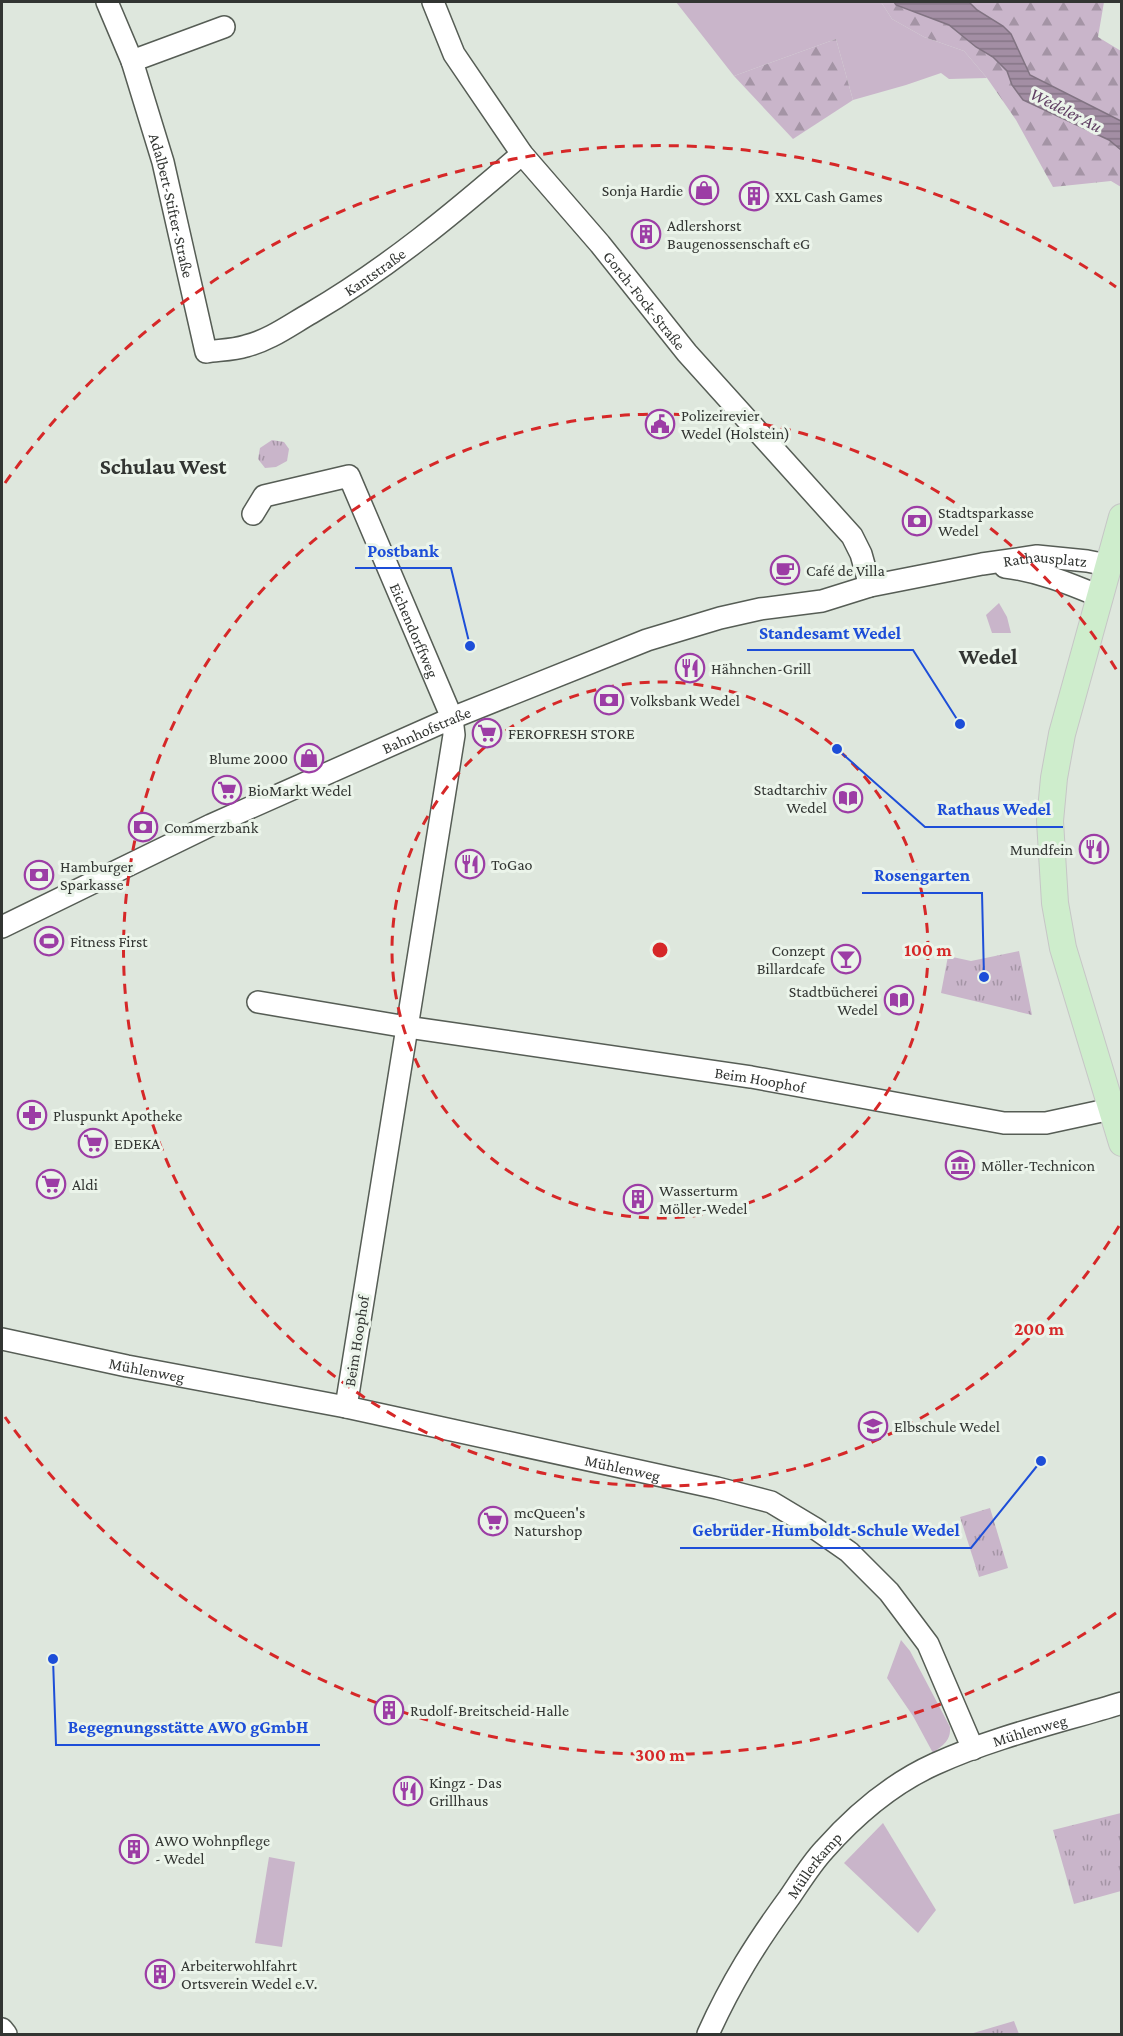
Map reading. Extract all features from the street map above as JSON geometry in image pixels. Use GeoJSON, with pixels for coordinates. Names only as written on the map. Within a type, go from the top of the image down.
{"type":"FeatureCollection","features":[{"type":"Feature","properties":{"kind":"main road"},"geometry":{"type":"LineString","coordinates":[[1122,517],[1062,734],[1054,778],[1050,821],[1054,903],[1064,948],[1122,1143]]}},
{"type":"Feature","properties":{"kind":"street","name":"Adalbert-Stifter-Straße"},"geometry":{"type":"LineString","coordinates":[[107,2],[132,61],[163,162],[206,352]]}},
{"type":"Feature","properties":{"kind":"street","name":"Gorch-Fock-Straße"},"geometry":{"type":"LineString","coordinates":[[433,2],[454,54],[522,154],[600,244],[687,353],[852,536],[861,554],[870,586]]}},
{"type":"Feature","properties":{"kind":"street"},"geometry":{"type":"LineString","coordinates":[[132,61],[224,27]]}},
{"type":"Feature","properties":{"kind":"street","name":"Kantstraße"},"geometry":{"type":"LineString","coordinates":[[206,352],[247,346],[279,333],[349,291],[464,205],[522,154]]}},
{"type":"Feature","properties":{"kind":"street","name":"Eichendorffweg"},"geometry":{"type":"LineString","coordinates":[[254,514],[264,496],[349,476],[452,718]]}},
{"type":"Feature","properties":{"kind":"street","name":"Rathausplatz"},"geometry":{"type":"LineString","coordinates":[[870,586],[982,564],[1037,556],[1107,565]]}},
{"type":"Feature","properties":{"kind":"street","name":"Rathausplatz"},"geometry":{"type":"LineString","coordinates":[[982,564],[1026,570],[1054,578],[1099,596]]}},
{"type":"Feature","properties":{"kind":"street","name":"Bahnhofstraße"},"geometry":{"type":"LineString","coordinates":[[2,927],[169,844],[452,718],[593,660],[647,640],[720,618],[760,609],[822,601],[870,586]]}},
{"type":"Feature","properties":{"kind":"street","name":"Beim Hoophof"},"geometry":{"type":"LineString","coordinates":[[346,1407],[454,735],[452,718]]}},
{"type":"Feature","properties":{"kind":"street","name":"Beim Hoophof"},"geometry":{"type":"LineString","coordinates":[[258,1002],[407,1027],[751,1077],[1004,1123],[1046,1123],[1111,1109]]}},
{"type":"Feature","properties":{"kind":"street","name":"Mühlenweg"},"geometry":{"type":"LineString","coordinates":[[2,1339],[127,1366],[346,1407],[717,1488],[771,1502],[849,1552],[889,1592],[928,1644],[973,1749],[1122,1703]]}},
{"type":"Feature","properties":{"kind":"street","name":"Müllerkamp"},"geometry":{"type":"LineString","coordinates":[[708,2034],[728,1990],[755,1945],[823,1851],[862,1811],[906,1779],[934,1764],[973,1749]]}},
{"type":"Feature","properties":{"kind":"street"},"geometry":{"type":"LineString","coordinates":[[2,2029],[6,2034]]}},
{"type":"Feature","properties":{"kind":"green space"},"geometry":{"type":"Polygon","coordinates":[[[676,2],[881,2],[892,19],[924,37],[964,51],[987,78],[949,79],[941,73],[853,100],[836,39],[734,76],[676,2]]]}},
{"type":"Feature","properties":{"kind":"green space"},"geometry":{"type":"Polygon","coordinates":[[[881,2],[894,2],[896,5],[949,25],[976,47],[993,57],[1007,71],[1012,85],[1023,100],[1109,140],[1121,150],[1121,187],[1111,181],[1053,187],[1016,120],[987,78],[964,51],[924,37],[892,19],[881,2]]]}},
{"type":"Feature","properties":{"kind":"green space"},"geometry":{"type":"Polygon","coordinates":[[[969,2],[1104,2],[1098,37],[1121,51],[1121,121],[1030,75],[1011,34],[969,2]]]}},
{"type":"Feature","properties":{"kind":"green space"},"geometry":{"type":"Polygon","coordinates":[[[836,39],[853,100],[793,139],[734,76],[836,39]]]}},
{"type":"Feature","properties":{"kind":"green space"},"geometry":{"type":"Polygon","coordinates":[[[272,440],[284,442],[289,449],[287,461],[276,467],[265,468],[258,459],[260,448],[272,440]]]}},
{"type":"Feature","properties":{"kind":"green space"},"geometry":{"type":"Polygon","coordinates":[[[999,603],[1007,617],[1011,633],[992,633],[986,615],[999,603]]]}},
{"type":"Feature","properties":{"kind":"green space"},"geometry":{"type":"Polygon","coordinates":[[[1019,951],[1032,1015],[941,993],[948,956],[971,961],[1019,951]]]}},
{"type":"Feature","properties":{"kind":"green space"},"geometry":{"type":"Polygon","coordinates":[[[990,1508],[1008,1568],[979,1577],[960,1517],[990,1508]]]}},
{"type":"Feature","properties":{"kind":"green space"},"geometry":{"type":"Polygon","coordinates":[[[901,1640],[910,1651],[950,1727],[948,1739],[933,1753],[913,1716],[887,1678],[901,1640]]]}},
{"type":"Feature","properties":{"kind":"green space"},"geometry":{"type":"Polygon","coordinates":[[[1121,1813],[1121,1891],[1074,1904],[1053,1830],[1121,1813]]]}},
{"type":"Feature","properties":{"kind":"green space"},"geometry":{"type":"Polygon","coordinates":[[[883,1823],[936,1910],[918,1933],[844,1863],[883,1823]]]}},
{"type":"Feature","properties":{"kind":"green space"},"geometry":{"type":"Polygon","coordinates":[[[269,1857],[295,1862],[282,1947],[255,1943],[269,1857]]]}},
{"type":"Feature","properties":{"kind":"green space"},"geometry":{"type":"Polygon","coordinates":[[[1014,2021],[1019,2034],[970,2034],[1014,2021]]]}},
{"type":"Feature","properties":{"kind":"water","name":"Wedeler Au"},"geometry":{"type":"Polygon","coordinates":[[[894,2],[969,2],[1011,34],[1030,75],[1121,121],[1121,150],[1109,140],[1023,100],[1012,85],[1007,71],[993,57],[976,47],[949,25],[896,5],[894,2]]]}},
{"type":"Feature","properties":{"kind":"place","name":"Sonja Hardie"},"geometry":{"type":"Point","coordinates":[704,190]}},
{"type":"Feature","properties":{"kind":"place","name":"XXL Cash Games"},"geometry":{"type":"Point","coordinates":[754,196]}},
{"type":"Feature","properties":{"kind":"place","name":"Adlershorst Baugenossenschaft eG"},"geometry":{"type":"Point","coordinates":[646,234]}},
{"type":"Feature","properties":{"kind":"place","name":"Polizeirevier Wedel (Holstein)"},"geometry":{"type":"Point","coordinates":[660,424]}},
{"type":"Feature","properties":{"kind":"place","name":"Stadtsparkasse Wedel"},"geometry":{"type":"Point","coordinates":[917,521]}},
{"type":"Feature","properties":{"kind":"place","name":"Café de Villa"},"geometry":{"type":"Point","coordinates":[785,570]}},
{"type":"Feature","properties":{"kind":"place","name":"Postbank"},"geometry":{"type":"Point","coordinates":[470,646]}},
{"type":"Feature","properties":{"kind":"place","name":"Hähnchen-Grill"},"geometry":{"type":"Point","coordinates":[690,668]}},
{"type":"Feature","properties":{"kind":"place","name":"Volksbank Wedel"},"geometry":{"type":"Point","coordinates":[609,700]}},
{"type":"Feature","properties":{"kind":"place","name":"Standesamt Wedel"},"geometry":{"type":"Point","coordinates":[960,724]}},
{"type":"Feature","properties":{"kind":"place","name":"FEROFRESH STORE"},"geometry":{"type":"Point","coordinates":[487,733]}},
{"type":"Feature","properties":{"kind":"place","name":"Rathaus Wedel"},"geometry":{"type":"Point","coordinates":[837,749]}},
{"type":"Feature","properties":{"kind":"place","name":"Blume 2000"},"geometry":{"type":"Point","coordinates":[309,758]}},
{"type":"Feature","properties":{"kind":"place","name":"BioMarkt Wedel"},"geometry":{"type":"Point","coordinates":[227,790]}},
{"type":"Feature","properties":{"kind":"place","name":"Stadtarchiv Wedel"},"geometry":{"type":"Point","coordinates":[848,798]}},
{"type":"Feature","properties":{"kind":"place","name":"Commerzbank"},"geometry":{"type":"Point","coordinates":[143,827]}},
{"type":"Feature","properties":{"kind":"place","name":"Mundfein"},"geometry":{"type":"Point","coordinates":[1094,849]}},
{"type":"Feature","properties":{"kind":"place","name":"ToGao"},"geometry":{"type":"Point","coordinates":[470,864]}},
{"type":"Feature","properties":{"kind":"place","name":"Hamburger Sparkasse"},"geometry":{"type":"Point","coordinates":[39,875]}},
{"type":"Feature","properties":{"kind":"place","name":"Fitness First"},"geometry":{"type":"Point","coordinates":[49,941]}},
{"type":"Feature","properties":{"kind":"place","name":"Conzept Billardcafe"},"geometry":{"type":"Point","coordinates":[846,959]}},
{"type":"Feature","properties":{"kind":"place","name":"Rosengarten"},"geometry":{"type":"Point","coordinates":[984,977]}},
{"type":"Feature","properties":{"kind":"place","name":"Stadtbücherei Wedel"},"geometry":{"type":"Point","coordinates":[899,1000]}},
{"type":"Feature","properties":{"kind":"place","name":"Pluspunkt Apotheke"},"geometry":{"type":"Point","coordinates":[32,1115]}},
{"type":"Feature","properties":{"kind":"place","name":"EDEKA"},"geometry":{"type":"Point","coordinates":[93,1143]}},
{"type":"Feature","properties":{"kind":"place","name":"Möller-Technicon"},"geometry":{"type":"Point","coordinates":[960,1165]}},
{"type":"Feature","properties":{"kind":"place","name":"Aldi"},"geometry":{"type":"Point","coordinates":[51,1184]}},
{"type":"Feature","properties":{"kind":"place","name":"Wasserturm Möller-Wedel"},"geometry":{"type":"Point","coordinates":[638,1199]}},
{"type":"Feature","properties":{"kind":"place","name":"Elbschule Wedel"},"geometry":{"type":"Point","coordinates":[873,1426]}},
{"type":"Feature","properties":{"kind":"place","name":"Gebrüder-Humboldt-Schule Wedel"},"geometry":{"type":"Point","coordinates":[1041,1461]}},
{"type":"Feature","properties":{"kind":"place","name":"mcQueen's Naturshop"},"geometry":{"type":"Point","coordinates":[493,1521]}},
{"type":"Feature","properties":{"kind":"place","name":"Begegnungsstätte AWO gGmbH"},"geometry":{"type":"Point","coordinates":[53,1659]}},
{"type":"Feature","properties":{"kind":"place","name":"Rudolf-Breitscheid-Halle"},"geometry":{"type":"Point","coordinates":[389,1710]}},
{"type":"Feature","properties":{"kind":"place","name":"Kingz - Das Grillhaus"},"geometry":{"type":"Point","coordinates":[408,1791]}},
{"type":"Feature","properties":{"kind":"place","name":"AWO Wohnpflege - Wedel"},"geometry":{"type":"Point","coordinates":[134,1849]}},
{"type":"Feature","properties":{"kind":"place","name":"Arbeiterwohlfahrt Ortsverein Wedel e.V."},"geometry":{"type":"Point","coordinates":[160,1974]}},
{"type":"Feature","properties":{"kind":"district","name":"Schulau West"},"geometry":{"type":"Point","coordinates":[163,466]}},
{"type":"Feature","properties":{"kind":"district","name":"Wedel"},"geometry":{"type":"Point","coordinates":[988,656]}}]}
